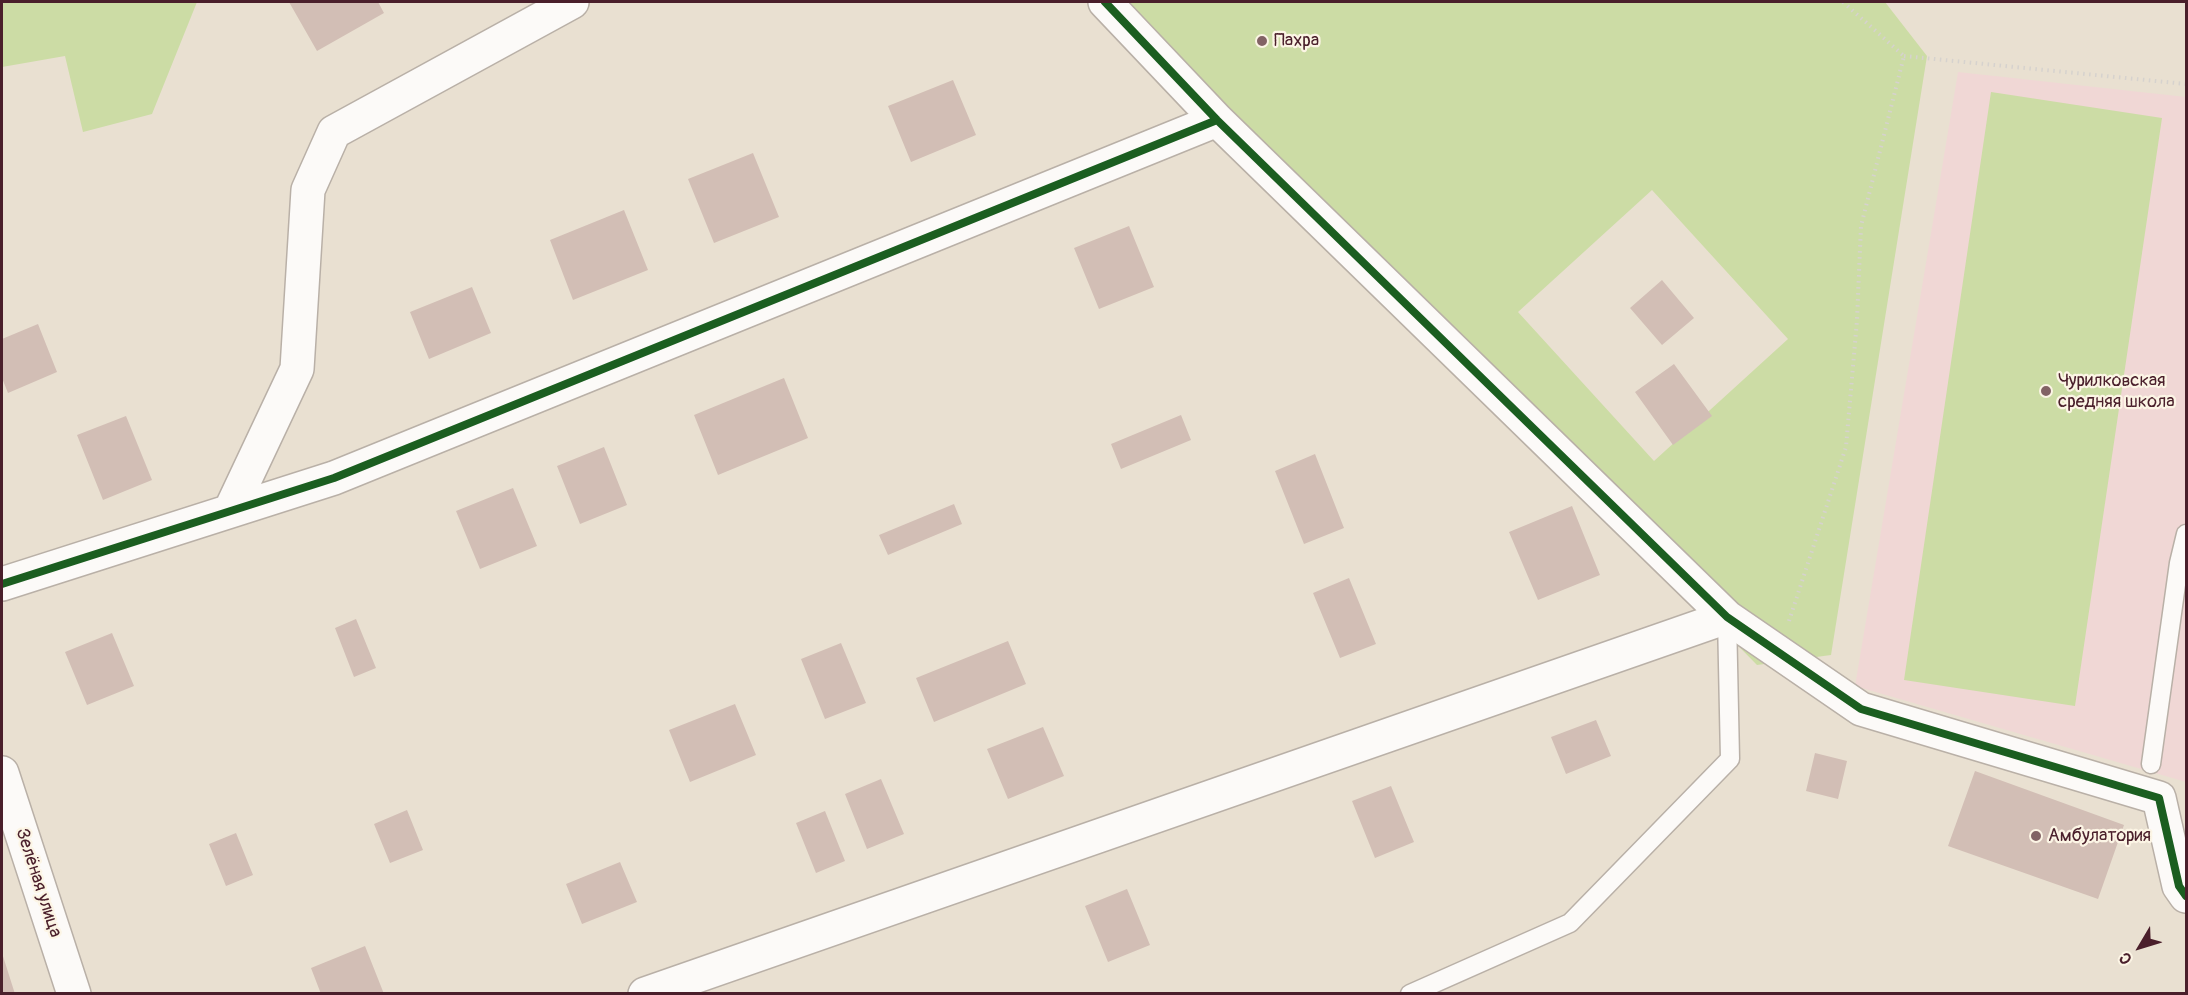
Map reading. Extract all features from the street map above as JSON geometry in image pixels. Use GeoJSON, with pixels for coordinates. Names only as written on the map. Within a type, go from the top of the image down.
{"type":"FeatureCollection","features":[{"type":"Feature","properties":{"kind":"street"},"geometry":{"type":"LineString","coordinates":[[230,511],[297,369],[308,190],[334,132],[572,2]]}},
{"type":"Feature","properties":{"kind":"street"},"geometry":{"type":"LineString","coordinates":[[1105,2],[1217,120],[1727,617],[1861,709],[2159,798],[2180,886],[2187,896]]}},
{"type":"Feature","properties":{"kind":"street"},"geometry":{"type":"LineString","coordinates":[[2,584],[334,478],[1217,120]]}},
{"type":"Feature","properties":{"kind":"street"},"geometry":{"type":"LineString","coordinates":[[645,993],[1727,617]]}},
{"type":"Feature","properties":{"kind":"street","name":"Зелёная улица"},"geometry":{"type":"LineString","coordinates":[[2,773],[74,993]]}},
{"type":"Feature","properties":{"kind":"lane"},"geometry":{"type":"LineString","coordinates":[[2151,764],[2179,563],[2187,534]]}},
{"type":"Feature","properties":{"kind":"lane"},"geometry":{"type":"LineString","coordinates":[[1410,993],[1570,923],[1730,759],[1727,617]]}},
{"type":"Feature","properties":{"kind":"path"},"geometry":{"type":"LineString","coordinates":[[1843,2],[1904,56],[2187,84]]}},
{"type":"Feature","properties":{"kind":"path"},"geometry":{"type":"LineString","coordinates":[[1789,622],[1846,447],[1857,320],[1861,226],[1904,56]]}},
{"type":"Feature","properties":{"kind":"shaded area","name":"Чурилковская средняя школа"},"geometry":{"type":"Polygon","coordinates":[[[1958,72],[2186,97],[2186,782],[1855,686],[1958,72]]]}},
{"type":"Feature","properties":{"kind":"green space"},"geometry":{"type":"Polygon","coordinates":[[[2,2],[197,2],[152,114],[83,132],[65,56],[2,67],[2,2]]]}},
{"type":"Feature","properties":{"kind":"green space"},"geometry":{"type":"Polygon","coordinates":[[[1103,2],[1885,2],[1927,56],[1831,655],[1757,665],[1103,2]],[[1652,190],[1518,312],[1654,461],[1788,339],[1652,190]]]}},
{"type":"Feature","properties":{"kind":"green space"},"geometry":{"type":"Polygon","coordinates":[[[1991,92],[2162,118],[2075,706],[1904,680],[1991,92]]]}},
{"type":"Feature","properties":{"kind":"building"},"geometry":{"type":"Polygon","coordinates":[[[289,2],[378,2],[384,13],[317,51],[289,2]]]}},
{"type":"Feature","properties":{"kind":"building"},"geometry":{"type":"Polygon","coordinates":[[[953,80],[976,135],[911,162],[888,106],[953,80]]]}},
{"type":"Feature","properties":{"kind":"building"},"geometry":{"type":"Polygon","coordinates":[[[753,153],[779,217],[714,243],[688,179],[753,153]]]}},
{"type":"Feature","properties":{"kind":"building"},"geometry":{"type":"Polygon","coordinates":[[[624,210],[648,270],[573,300],[550,240],[624,210]]]}},
{"type":"Feature","properties":{"kind":"building"},"geometry":{"type":"Polygon","coordinates":[[[1129,226],[1154,287],[1099,309],[1074,248],[1129,226]]]}},
{"type":"Feature","properties":{"kind":"building"},"geometry":{"type":"Polygon","coordinates":[[[1662,280],[1694,318],[1662,345],[1630,308],[1662,280]]]}},
{"type":"Feature","properties":{"kind":"building"},"geometry":{"type":"Polygon","coordinates":[[[472,287],[491,333],[429,359],[410,312],[472,287]]]}},
{"type":"Feature","properties":{"kind":"building"},"geometry":{"type":"Polygon","coordinates":[[[38,324],[57,372],[8,393],[2,378],[2,339],[38,324]]]}},
{"type":"Feature","properties":{"kind":"building"},"geometry":{"type":"Polygon","coordinates":[[[1674,364],[1712,416],[1673,445],[1635,392],[1674,364]]]}},
{"type":"Feature","properties":{"kind":"building"},"geometry":{"type":"Polygon","coordinates":[[[784,378],[808,438],[718,475],[694,415],[784,378]]]}},
{"type":"Feature","properties":{"kind":"building"},"geometry":{"type":"Polygon","coordinates":[[[1181,415],[1191,440],[1121,469],[1111,444],[1181,415]]]}},
{"type":"Feature","properties":{"kind":"building"},"geometry":{"type":"Polygon","coordinates":[[[126,416],[152,480],[103,500],[77,435],[126,416]]]}},
{"type":"Feature","properties":{"kind":"building"},"geometry":{"type":"Polygon","coordinates":[[[604,447],[627,505],[580,524],[557,466],[604,447]]]}},
{"type":"Feature","properties":{"kind":"building"},"geometry":{"type":"Polygon","coordinates":[[[1315,454],[1344,528],[1304,544],[1275,471],[1315,454]]]}},
{"type":"Feature","properties":{"kind":"building"},"geometry":{"type":"Polygon","coordinates":[[[513,488],[537,546],[480,569],[456,511],[513,488]]]}},
{"type":"Feature","properties":{"kind":"building"},"geometry":{"type":"Polygon","coordinates":[[[954,504],[962,524],[888,555],[879,535],[954,504]]]}},
{"type":"Feature","properties":{"kind":"building"},"geometry":{"type":"Polygon","coordinates":[[[1572,506],[1600,575],[1538,600],[1509,532],[1572,506]]]}},
{"type":"Feature","properties":{"kind":"building"},"geometry":{"type":"Polygon","coordinates":[[[1349,578],[1376,644],[1340,658],[1313,593],[1349,578]]]}},
{"type":"Feature","properties":{"kind":"building"},"geometry":{"type":"Polygon","coordinates":[[[356,619],[376,668],[354,677],[335,628],[356,619]]]}},
{"type":"Feature","properties":{"kind":"building"},"geometry":{"type":"Polygon","coordinates":[[[112,633],[134,686],[87,705],[65,652],[112,633]]]}},
{"type":"Feature","properties":{"kind":"building"},"geometry":{"type":"Polygon","coordinates":[[[1008,641],[1026,684],[934,722],[916,678],[1008,641]]]}},
{"type":"Feature","properties":{"kind":"building"},"geometry":{"type":"Polygon","coordinates":[[[841,643],[866,703],[825,719],[801,659],[841,643]]]}},
{"type":"Feature","properties":{"kind":"building"},"geometry":{"type":"Polygon","coordinates":[[[735,704],[756,755],[690,782],[669,730],[735,704]]]}},
{"type":"Feature","properties":{"kind":"building"},"geometry":{"type":"Polygon","coordinates":[[[1596,720],[1611,756],[1566,774],[1551,737],[1596,720]]]}},
{"type":"Feature","properties":{"kind":"building"},"geometry":{"type":"Polygon","coordinates":[[[1043,727],[1064,776],[1008,799],[987,749],[1043,727]]]}},
{"type":"Feature","properties":{"kind":"building"},"geometry":{"type":"Polygon","coordinates":[[[1815,753],[1847,761],[1838,799],[1806,791],[1815,753]]]}},
{"type":"Feature","properties":{"kind":"building","name":"Амбулатория"},"geometry":{"type":"Polygon","coordinates":[[[1975,771],[2124,825],[2098,899],[1948,846],[1975,771]]]}},
{"type":"Feature","properties":{"kind":"building"},"geometry":{"type":"Polygon","coordinates":[[[881,779],[904,834],[867,849],[845,794],[881,779]]]}},
{"type":"Feature","properties":{"kind":"building"},"geometry":{"type":"Polygon","coordinates":[[[1391,786],[1414,842],[1375,858],[1352,801],[1391,786]]]}},
{"type":"Feature","properties":{"kind":"building"},"geometry":{"type":"Polygon","coordinates":[[[407,810],[423,850],[390,863],[374,824],[407,810]]]}},
{"type":"Feature","properties":{"kind":"building"},"geometry":{"type":"Polygon","coordinates":[[[825,811],[845,861],[816,873],[796,823],[825,811]]]}},
{"type":"Feature","properties":{"kind":"building"},"geometry":{"type":"Polygon","coordinates":[[[236,833],[253,875],[226,886],[209,844],[236,833]]]}},
{"type":"Feature","properties":{"kind":"building"},"geometry":{"type":"Polygon","coordinates":[[[620,862],[637,902],[582,924],[566,884],[620,862]]]}},
{"type":"Feature","properties":{"kind":"building"},"geometry":{"type":"Polygon","coordinates":[[[1127,889],[1150,945],[1108,962],[1085,906],[1127,889]]]}},
{"type":"Feature","properties":{"kind":"building"},"geometry":{"type":"Polygon","coordinates":[[[365,946],[384,994],[321,994],[311,968],[365,946]]]}},
{"type":"Feature","properties":{"kind":"building"},"geometry":{"type":"Polygon","coordinates":[[[2,953],[15,994],[2,994],[2,953]]]}},
{"type":"Feature","properties":{"kind":"cycle path"},"geometry":{"type":"LineString","coordinates":[[1105,2],[1217,120],[1727,617],[1861,709],[2159,798],[2179,886],[2186,896]]}},
{"type":"Feature","properties":{"kind":"cycle path"},"geometry":{"type":"LineString","coordinates":[[2,584],[334,478],[1217,120]]}},
{"type":"Feature","properties":{"kind":"place","name":"Пахра"},"geometry":{"type":"Point","coordinates":[1262,41]}},
{"type":"Feature","properties":{"kind":"place","name":"Чурилковская средняя школа"},"geometry":{"type":"Point","coordinates":[2046,391]}},
{"type":"Feature","properties":{"kind":"place","name":"Амбулатория"},"geometry":{"type":"Point","coordinates":[2036,836]}}]}
